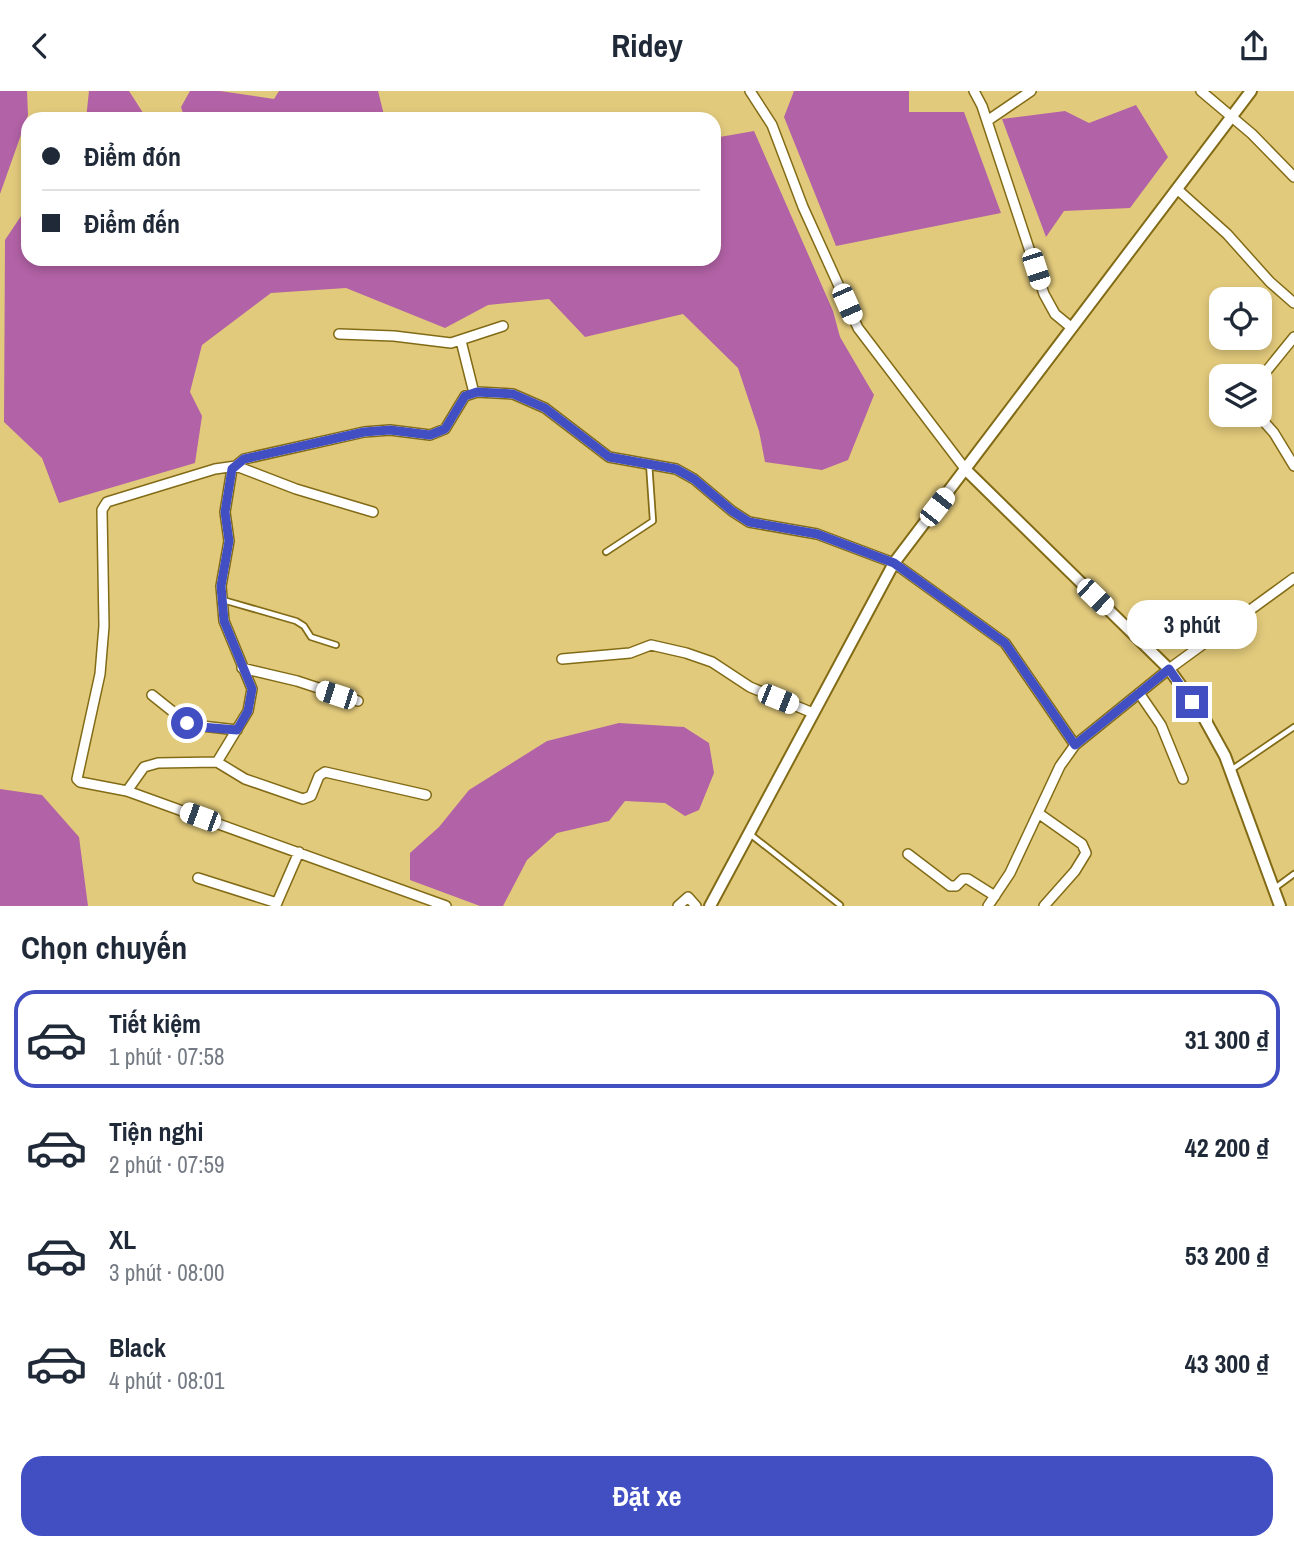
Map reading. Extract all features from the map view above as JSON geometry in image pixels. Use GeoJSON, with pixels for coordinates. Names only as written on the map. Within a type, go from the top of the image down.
{"type":"FeatureCollection","features":[{"type":"Feature","properties":{"kind":"street"},"geometry":{"type":"LineString","coordinates":[[750,91],[772,125],[803,207],[858,328],[966,470],[1169,669],[1204,718],[1230,770],[1280,906]]}},
{"type":"Feature","properties":{"kind":"street"},"geometry":{"type":"LineString","coordinates":[[974,91],[987,121],[1044,294],[1055,314],[1072,328]]}},
{"type":"Feature","properties":{"kind":"street"},"geometry":{"type":"LineString","coordinates":[[987,121],[1031,91]]}},
{"type":"Feature","properties":{"kind":"street"},"geometry":{"type":"LineString","coordinates":[[1201,91],[1252,134],[1294,177]]}},
{"type":"Feature","properties":{"kind":"street"},"geometry":{"type":"LineString","coordinates":[[710,906],[894,563],[1251,91]]}},
{"type":"Feature","properties":{"kind":"street"},"geometry":{"type":"LineString","coordinates":[[1177,189],[1227,234],[1270,282],[1294,303]]}},
{"type":"Feature","properties":{"kind":"street"},"geometry":{"type":"LineString","coordinates":[[339,334],[394,336],[445,343],[461,341],[503,326]]}},
{"type":"Feature","properties":{"kind":"street"},"geometry":{"type":"LineString","coordinates":[[1272,364],[1294,337]]}},
{"type":"Feature","properties":{"kind":"street"},"geometry":{"type":"LineString","coordinates":[[461,341],[474,393]]}},
{"type":"Feature","properties":{"kind":"street"},"geometry":{"type":"LineString","coordinates":[[217,762],[248,711],[252,689],[224,621],[222,600],[221,586],[229,541],[225,512],[232,469],[244,459],[364,432],[390,430],[430,435],[445,429],[465,396],[474,393],[513,394],[545,408],[609,457],[676,469],[694,479],[749,522],[817,534],[894,563],[1005,643],[1075,745]]}},
{"type":"Feature","properties":{"kind":"street"},"geometry":{"type":"LineString","coordinates":[[1269,427],[1294,466]]}},
{"type":"Feature","properties":{"kind":"street"},"geometry":{"type":"LineString","coordinates":[[373,512],[296,489],[236,466],[215,469],[107,502],[102,510],[104,626],[100,674],[77,779],[80,782],[127,791],[446,906]]}},
{"type":"Feature","properties":{"kind":"street"},"geometry":{"type":"LineString","coordinates":[[908,854],[950,886],[956,886],[963,879],[968,879],[992,903],[1010,873],[1060,765],[1075,745],[1169,669],[1294,578]]}},
{"type":"Feature","properties":{"kind":"street"},"geometry":{"type":"LineString","coordinates":[[562,659],[630,653],[651,645],[712,662],[750,687],[813,713]]}},
{"type":"Feature","properties":{"kind":"street"},"geometry":{"type":"LineString","coordinates":[[242,668],[297,681],[358,701]]}},
{"type":"Feature","properties":{"kind":"street"},"geometry":{"type":"LineString","coordinates":[[1139,693],[1161,725],[1182,779]]}},
{"type":"Feature","properties":{"kind":"street"},"geometry":{"type":"LineString","coordinates":[[152,695],[187,723],[237,730]]}},
{"type":"Feature","properties":{"kind":"street"},"geometry":{"type":"LineString","coordinates":[[127,791],[144,767],[158,763],[217,762],[245,779],[303,799],[311,796],[319,776],[324,772],[426,795]]}},
{"type":"Feature","properties":{"kind":"street"},"geometry":{"type":"LineString","coordinates":[[1038,813],[1082,844],[1086,853],[1075,871],[1044,906]]}},
{"type":"Feature","properties":{"kind":"street"},"geometry":{"type":"LineString","coordinates":[[198,878],[277,904],[299,852]]}},
{"type":"Feature","properties":{"kind":"street"},"geometry":{"type":"LineString","coordinates":[[678,906],[688,898],[696,906]]}},
{"type":"Feature","properties":{"kind":"lane"},"geometry":{"type":"LineString","coordinates":[[606,552],[653,521],[649,463]]}},
{"type":"Feature","properties":{"kind":"lane"},"geometry":{"type":"LineString","coordinates":[[222,600],[296,621],[304,626],[311,637],[336,645]]}},
{"type":"Feature","properties":{"kind":"lane"},"geometry":{"type":"LineString","coordinates":[[1230,770],[1294,727]]}},
{"type":"Feature","properties":{"kind":"lane"},"geometry":{"type":"LineString","coordinates":[[749,834],[840,905]]}},
{"type":"Feature","properties":{"kind":"lane"},"geometry":{"type":"LineString","coordinates":[[1274,888],[1294,874]]}},
{"type":"Feature","properties":{"kind":"shaded area"},"geometry":{"type":"Polygon","coordinates":[[[0,91],[27,91],[28,112],[21,112],[21,135],[0,194],[0,91]]]}},
{"type":"Feature","properties":{"kind":"shaded area"},"geometry":{"type":"Polygon","coordinates":[[[89,91],[129,91],[142,112],[87,112],[89,91]]]}},
{"type":"Feature","properties":{"kind":"shaded area"},"geometry":{"type":"Polygon","coordinates":[[[190,91],[220,91],[274,99],[279,91],[378,91],[383,112],[183,112],[181,107],[190,91]]]}},
{"type":"Feature","properties":{"kind":"shaded area"},"geometry":{"type":"Polygon","coordinates":[[[794,91],[909,91],[909,112],[964,112],[1001,213],[836,246],[784,117],[794,91]]]}},
{"type":"Feature","properties":{"kind":"shaded area"},"geometry":{"type":"Polygon","coordinates":[[[1136,105],[1168,157],[1130,208],[1064,211],[1046,237],[1002,119],[1065,111],[1089,123],[1136,105]]]}},
{"type":"Feature","properties":{"kind":"shaded area"},"geometry":{"type":"Polygon","coordinates":[[[754,131],[833,311],[840,337],[874,395],[848,460],[822,470],[765,462],[759,431],[738,368],[683,314],[585,337],[549,299],[488,305],[445,328],[346,288],[271,293],[202,345],[190,392],[202,416],[195,463],[59,503],[42,458],[4,422],[5,240],[21,216],[21,266],[721,266],[721,137],[754,131]]]}},
{"type":"Feature","properties":{"kind":"shaded area"},"geometry":{"type":"Polygon","coordinates":[[[619,723],[684,727],[709,743],[714,773],[699,810],[685,816],[665,803],[625,801],[609,821],[557,833],[527,860],[503,906],[480,906],[410,880],[410,853],[439,827],[469,790],[547,741],[619,723]]]}},
{"type":"Feature","properties":{"kind":"shaded area"},"geometry":{"type":"Polygon","coordinates":[[[0,789],[42,795],[79,837],[88,906],[0,906],[0,789]]]}},
{"type":"Feature","properties":{"kind":"route"},"geometry":{"type":"LineString","coordinates":[[187,723],[237,730],[248,711],[252,689],[224,621],[221,586],[229,541],[225,512],[232,469],[244,459],[364,432],[390,430],[430,435],[445,429],[465,396],[477,392],[513,394],[545,408],[609,457],[676,469],[694,479],[749,522],[817,534],[894,563],[1005,643],[1075,745],[1169,669],[1192,702]]}}]}
